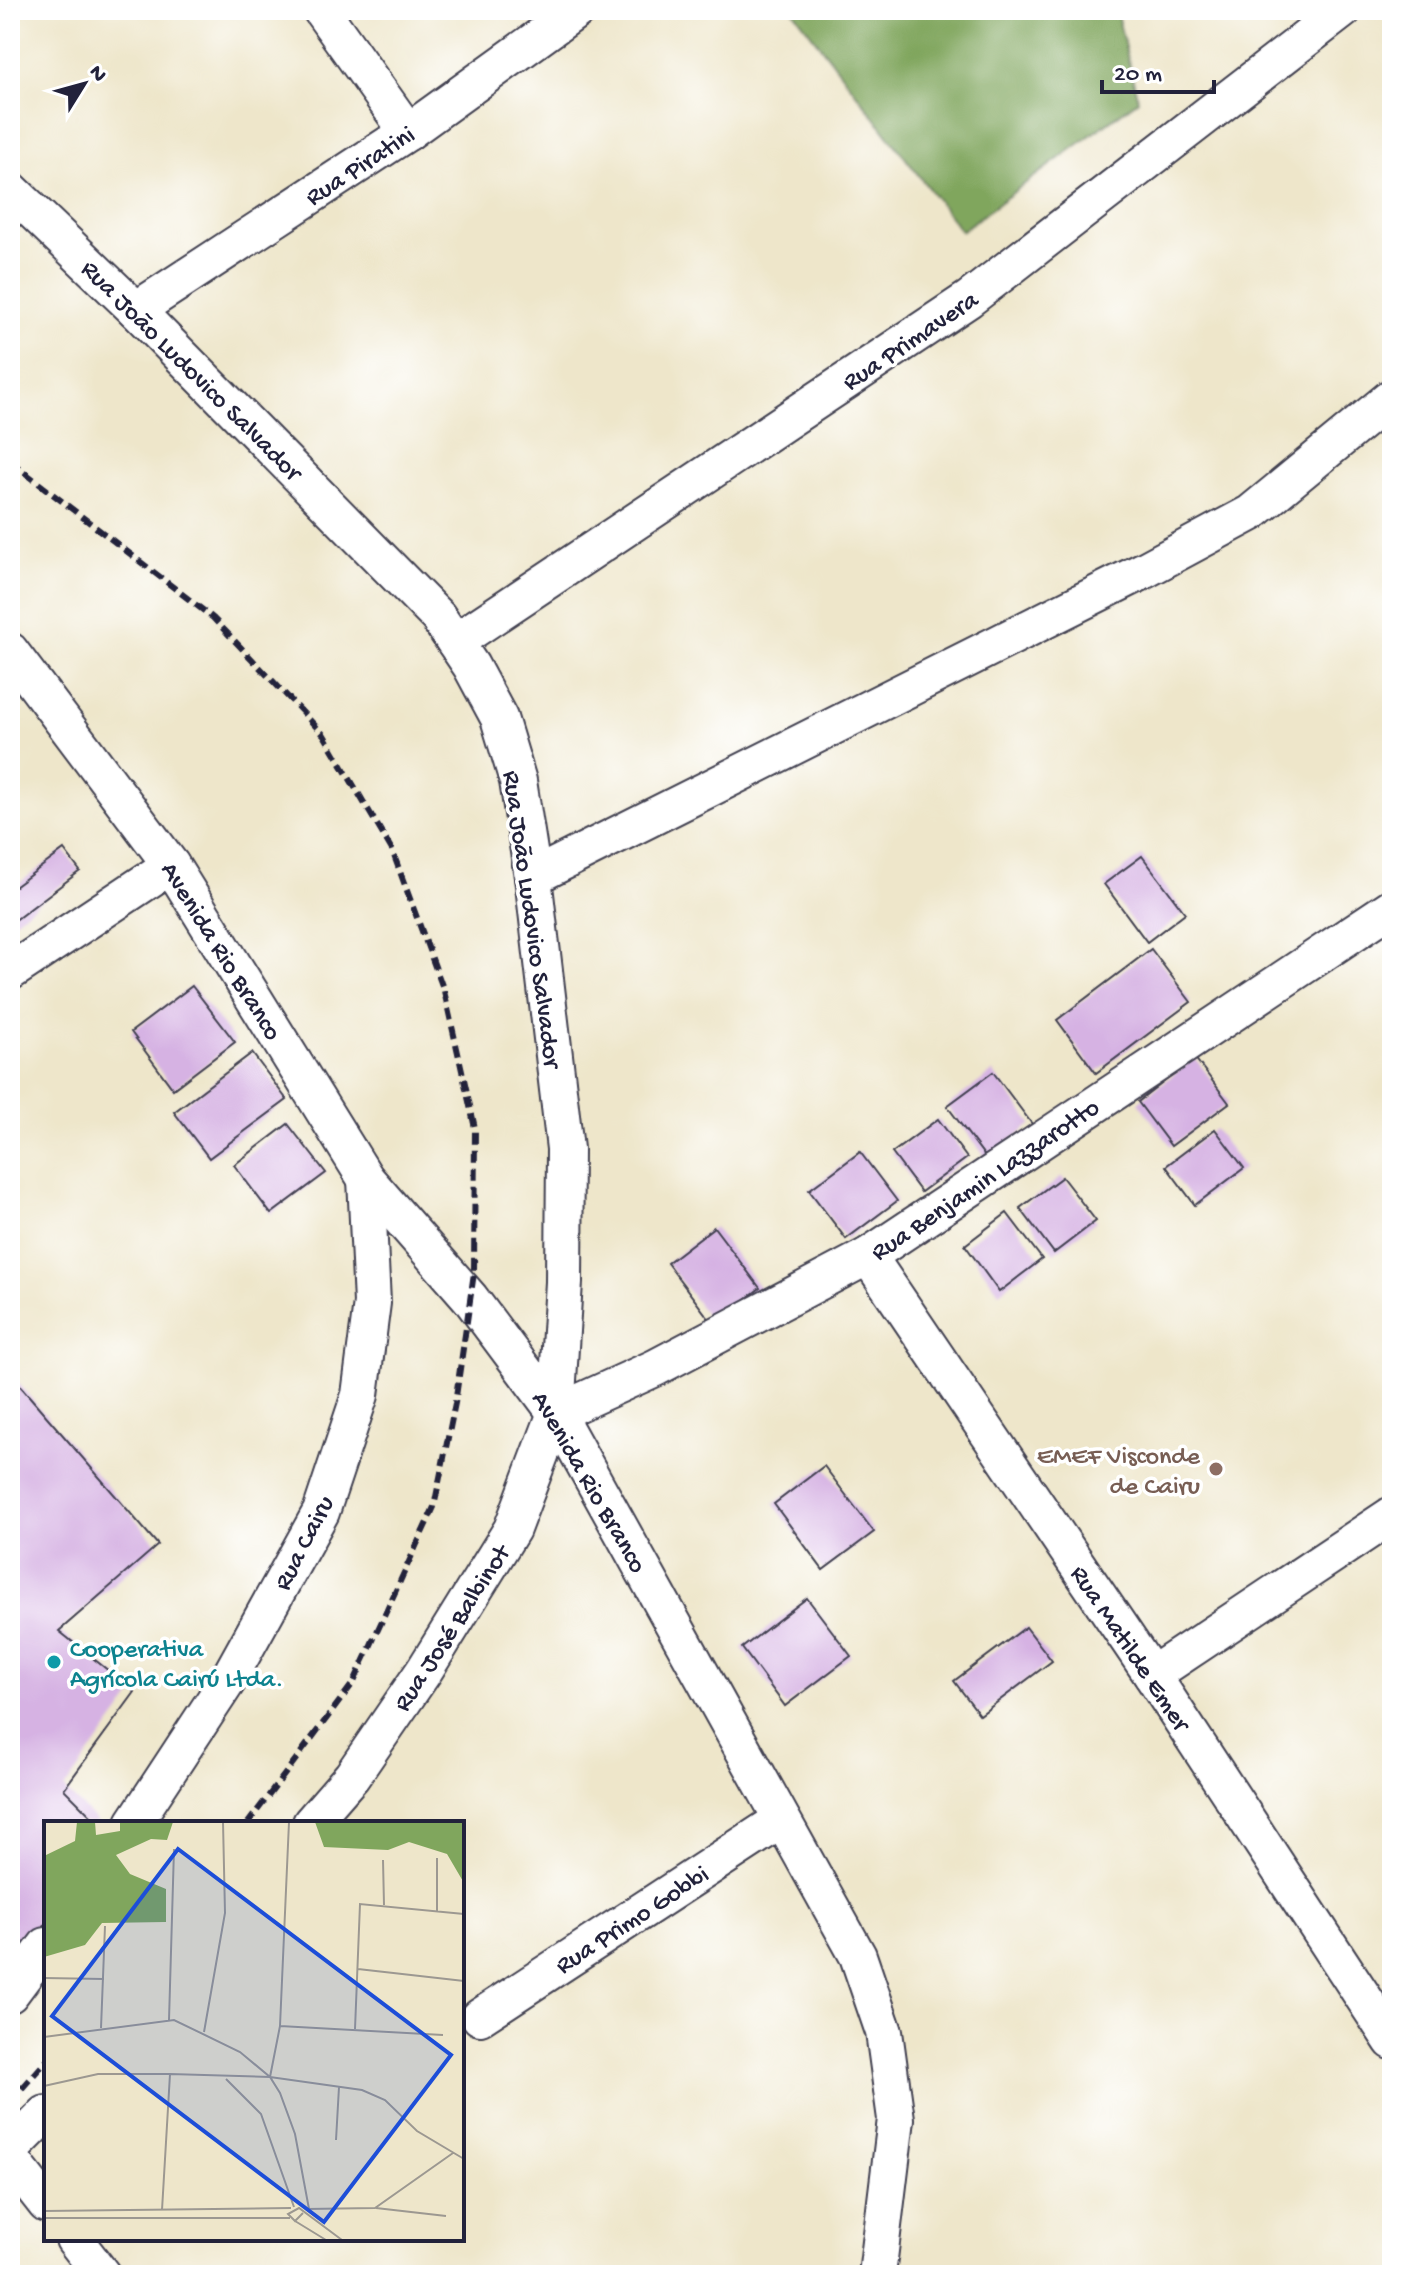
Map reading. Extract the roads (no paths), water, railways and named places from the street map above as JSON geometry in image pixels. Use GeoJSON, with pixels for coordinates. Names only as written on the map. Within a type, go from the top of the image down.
{"type":"FeatureCollection","features":[{"type":"Feature","properties":{"kind":"street"},"geometry":{"type":"LineString","coordinates":[[321,10],[408,132]]}},
{"type":"Feature","properties":{"kind":"street","name":"Rua Piratini"},"geometry":{"type":"LineString","coordinates":[[136,310],[408,132],[577,10]]}},
{"type":"Feature","properties":{"kind":"street","name":"Rua Primavera"},"geometry":{"type":"LineString","coordinates":[[455,642],[969,299],[1343,10]]}},
{"type":"Feature","properties":{"kind":"street","name":"Rua João Ludovico Salvador"},"geometry":{"type":"LineString","coordinates":[[10,189],[136,310],[399,574],[455,642],[499,718],[518,781],[533,877],[565,1149],[564,1282],[556,1413]]}},
{"type":"Feature","properties":{"kind":"street"},"geometry":{"type":"LineString","coordinates":[[533,877],[1143,571],[1251,513],[1392,397]]}},
{"type":"Feature","properties":{"kind":"street","name":"Avenida Rio Branco"},"geometry":{"type":"LineString","coordinates":[[10,651],[171,865],[366,1179],[470,1298],[556,1413],[858,1956],[884,2032],[896,2119],[877,2275]]}},
{"type":"Feature","properties":{"kind":"street"},"geometry":{"type":"LineString","coordinates":[[10,972],[171,865]]}},
{"type":"Feature","properties":{"kind":"street","name":"Rua Benjamin Lazzarotto"},"geometry":{"type":"LineString","coordinates":[[556,1413],[655,1368],[868,1256],[1392,907]]}},
{"type":"Feature","properties":{"kind":"street","name":"Rua Cairu"},"geometry":{"type":"LineString","coordinates":[[135,1821],[228,1680],[321,1512],[360,1395],[372,1303],[366,1179]]}},
{"type":"Feature","properties":{"kind":"street","name":"Rua Matilde Emer"},"geometry":{"type":"LineString","coordinates":[[868,1256],[1152,1675],[1392,2041]]}},
{"type":"Feature","properties":{"kind":"street","name":"Rua José Balbinot"},"geometry":{"type":"LineString","coordinates":[[313,1821],[361,1763],[512,1529],[556,1413]]}},
{"type":"Feature","properties":{"kind":"street"},"geometry":{"type":"LineString","coordinates":[[1152,1675],[1392,1515]]}},
{"type":"Feature","properties":{"kind":"street","name":"Rua Primo Gobbi"},"geometry":{"type":"LineString","coordinates":[[480,2017],[781,1820]]}},
{"type":"Feature","properties":{"kind":"street"},"geometry":{"type":"LineString","coordinates":[[10,1994],[44,1949]]}},
{"type":"Feature","properties":{"kind":"street"},"geometry":{"type":"LineString","coordinates":[[10,2150],[44,2116]]}},
{"type":"Feature","properties":{"kind":"street"},"geometry":{"type":"LineString","coordinates":[[10,2158],[44,2201]]}},
{"type":"Feature","properties":{"kind":"street"},"geometry":{"type":"LineString","coordinates":[[76,2241],[102,2275]]}},
{"type":"Feature","properties":{"kind":"railway"},"geometry":{"type":"LineString","coordinates":[[10,461],[213,618],[324,735],[392,850],[444,991],[475,1128],[474,1273],[455,1403],[434,1507],[354,1682],[250,1821]]}},
{"type":"Feature","properties":{"kind":"railway"},"geometry":{"type":"LineString","coordinates":[[10,2102],[44,2063]]}},
{"type":"Feature","properties":{"kind":"place","name":"EMEF Visconde de Cairu"},"geometry":{"type":"Point","coordinates":[1216,1469]}},
{"type":"Feature","properties":{"kind":"place","name":"Cooperativa Agrícola Cairú Ltda."},"geometry":{"type":"Point","coordinates":[54,1662]}}]}
